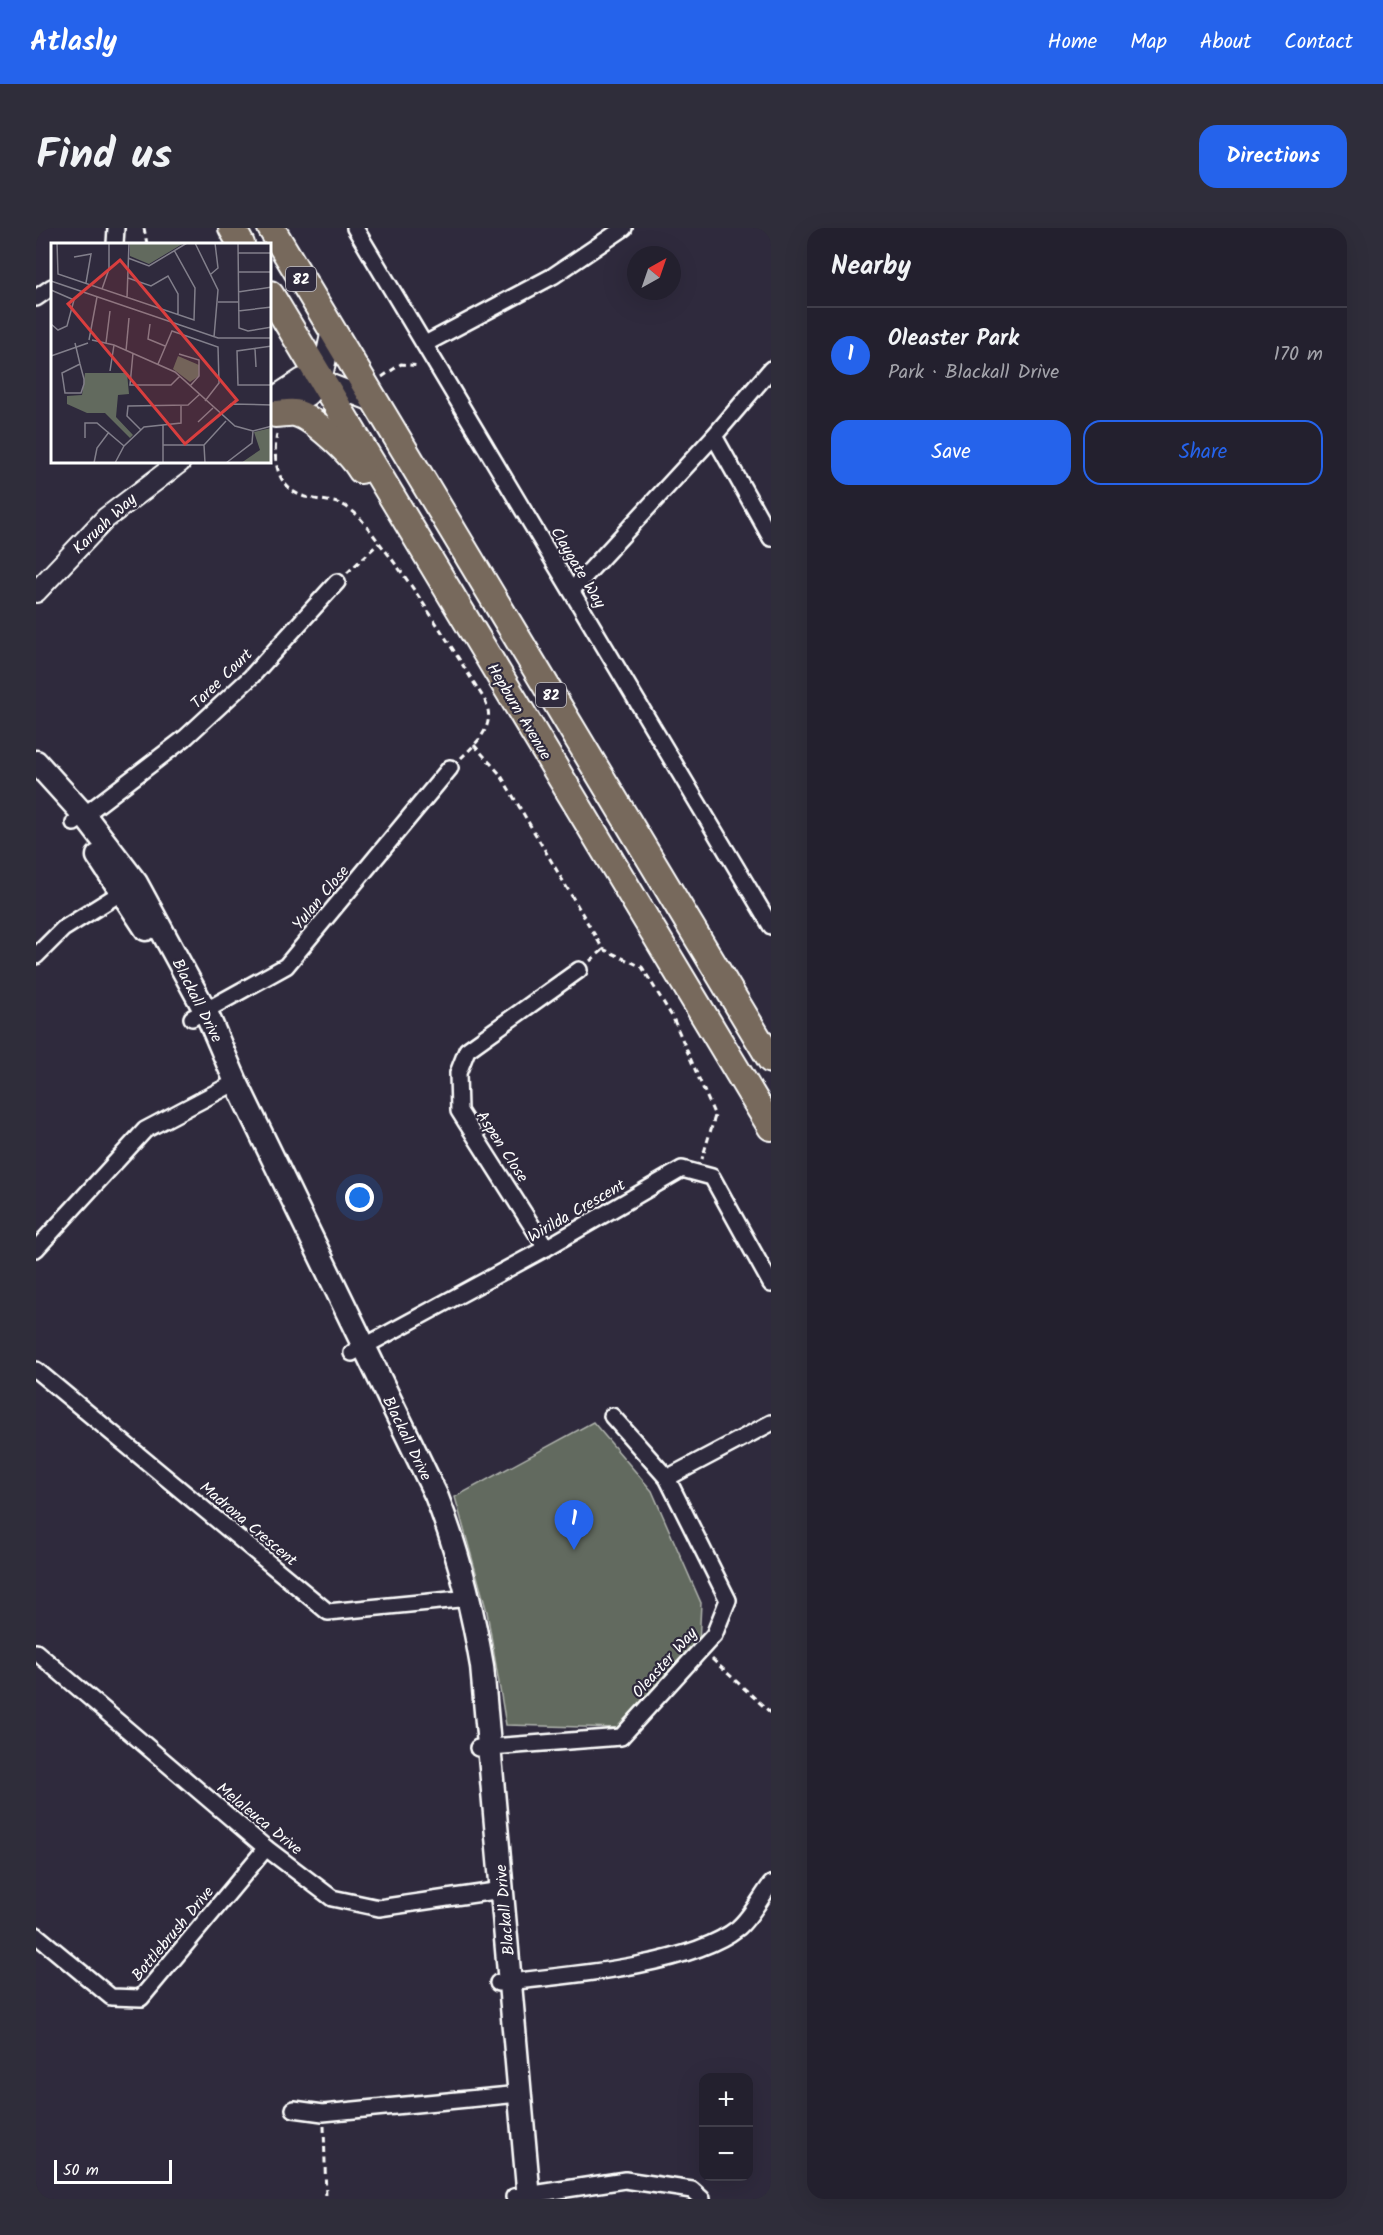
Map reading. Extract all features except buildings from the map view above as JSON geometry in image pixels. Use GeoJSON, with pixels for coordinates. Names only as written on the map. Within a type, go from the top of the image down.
{"type":"FeatureCollection","features":[{"type":"Feature","properties":{"kind":"main road"},"geometry":{"type":"LineString","coordinates":[[232,228],[240,243]]}},
{"type":"Feature","properties":{"kind":"main road","name":"82"},"geometry":{"type":"LineString","coordinates":[[271,228],[332,330],[378,390],[771,1060]]}},
{"type":"Feature","properties":{"kind":"main road","name":"Hepburn Avenue"},"geometry":{"type":"LineString","coordinates":[[272,297],[771,1127]]}},
{"type":"Feature","properties":{"kind":"main road"},"geometry":{"type":"LineString","coordinates":[[275,416],[295,413],[333,440],[358,465],[397,528],[426,556]]}},
{"type":"Feature","properties":{"kind":"main road","name":"Blackall Drive"},"geometry":{"type":"LineString","coordinates":[[36,762],[129,888],[199,1015],[230,1086],[359,1351],[436,1495],[453,1537],[463,1599],[482,1666],[495,1891],[522,2198]]}},
{"type":"Feature","properties":{"kind":"main road","name":"Blackall Drive"},"geometry":{"type":"LineString","coordinates":[[36,781],[79,819]]}},
{"type":"Feature","properties":{"kind":"street"},"geometry":{"type":"LineString","coordinates":[[115,243],[116,228]]}},
{"type":"Feature","properties":{"kind":"street","name":"Claygate Way"},"geometry":{"type":"LineString","coordinates":[[356,228],[769,920]]}},
{"type":"Feature","properties":{"kind":"street"},"geometry":{"type":"LineString","coordinates":[[425,344],[553,276],[624,228]]}},
{"type":"Feature","properties":{"kind":"street"},"geometry":{"type":"LineString","coordinates":[[36,298],[51,287]]}},
{"type":"Feature","properties":{"kind":"street"},"geometry":{"type":"LineString","coordinates":[[275,416],[308,394],[321,381],[332,330]]}},
{"type":"Feature","properties":{"kind":"street"},"geometry":{"type":"LineString","coordinates":[[572,590],[714,436],[771,369]]}},
{"type":"Feature","properties":{"kind":"street"},"geometry":{"type":"LineString","coordinates":[[321,381],[378,390]]}},
{"type":"Feature","properties":{"kind":"street"},"geometry":{"type":"LineString","coordinates":[[714,436],[771,538]]}},
{"type":"Feature","properties":{"kind":"street","name":"Karuah Way"},"geometry":{"type":"LineString","coordinates":[[36,592],[106,518],[177,464]]}},
{"type":"Feature","properties":{"kind":"street","name":"Taree Court"},"geometry":{"type":"LineString","coordinates":[[79,819],[185,738],[251,676],[337,582]]}},
{"type":"Feature","properties":{"kind":"street","name":"Yulan Close"},"geometry":{"type":"LineString","coordinates":[[199,1015],[286,966],[450,768]]}},
{"type":"Feature","properties":{"kind":"street"},"geometry":{"type":"LineString","coordinates":[[36,956],[63,929],[129,888]]}},
{"type":"Feature","properties":{"kind":"street","name":"Aspen Close"},"geometry":{"type":"LineString","coordinates":[[546,1248],[459,1111],[458,1073],[467,1050],[579,970]]}},
{"type":"Feature","properties":{"kind":"street"},"geometry":{"type":"LineString","coordinates":[[36,1249],[145,1130],[230,1086]]}},
{"type":"Feature","properties":{"kind":"street","name":"Wirilda Crescent"},"geometry":{"type":"LineString","coordinates":[[359,1351],[546,1248],[682,1169],[697,1173]]}},
{"type":"Feature","properties":{"kind":"street"},"geometry":{"type":"LineString","coordinates":[[697,1173],[712,1177],[771,1284]]}},
{"type":"Feature","properties":{"kind":"street","name":"Madrona Crescent"},"geometry":{"type":"LineString","coordinates":[[36,1370],[328,1612],[463,1599]]}},
{"type":"Feature","properties":{"kind":"street","name":"Oleaster Way"},"geometry":{"type":"LineString","coordinates":[[485,1747],[621,1737],[714,1635],[728,1600],[667,1478],[612,1416]]}},
{"type":"Feature","properties":{"kind":"street"},"geometry":{"type":"LineString","coordinates":[[667,1478],[771,1423]]}},
{"type":"Feature","properties":{"kind":"street","name":"Melaleuca Drive"},"geometry":{"type":"LineString","coordinates":[[36,1652],[266,1848],[332,1898],[379,1908],[495,1891]]}},
{"type":"Feature","properties":{"kind":"street","name":"Bottlebrush Drive"},"geometry":{"type":"LineString","coordinates":[[36,1935],[111,1997],[141,1998],[266,1848]]}},
{"type":"Feature","properties":{"kind":"street"},"geometry":{"type":"LineString","coordinates":[[504,1983],[651,1962],[700,1950],[739,1927],[771,1884]]}},
{"type":"Feature","properties":{"kind":"street"},"geometry":{"type":"LineString","coordinates":[[294,2109],[323,2113],[512,2094]]}},
{"type":"Feature","properties":{"kind":"street"},"geometry":{"type":"LineString","coordinates":[[522,2198],[625,2180],[692,2190],[702,2199]]}},
{"type":"Feature","properties":{"kind":"path"},"geometry":{"type":"LineString","coordinates":[[144,228],[147,243]]}},
{"type":"Feature","properties":{"kind":"path"},"geometry":{"type":"LineString","coordinates":[[378,390],[401,364],[439,368]]}},
{"type":"Feature","properties":{"kind":"path"},"geometry":{"type":"LineString","coordinates":[[275,416],[277,434],[275,459],[277,472],[284,483],[295,493],[309,498],[333,500],[344,505],[359,517],[414,587],[488,706],[488,726],[474,745],[500,774],[603,949],[642,967],[674,1018],[715,1116],[697,1173]]}},
{"type":"Feature","properties":{"kind":"path"},"geometry":{"type":"LineString","coordinates":[[337,582],[380,543]]}},
{"type":"Feature","properties":{"kind":"path"},"geometry":{"type":"LineString","coordinates":[[700,1649],[771,1713]]}},
{"type":"Feature","properties":{"kind":"path"},"geometry":{"type":"LineString","coordinates":[[323,2113],[326,2199]]}},
{"type":"Feature","properties":{"kind":"shaded area"},"geometry":{"type":"Polygon","coordinates":[[[593,1422],[652,1491],[701,1603],[699,1644],[621,1728],[506,1725],[487,1612],[455,1497],[593,1422]]]}},
{"type":"Feature","properties":{"kind":"place","name":"Oleaster Park"},"geometry":{"type":"Point","coordinates":[574,1550]}}]}
